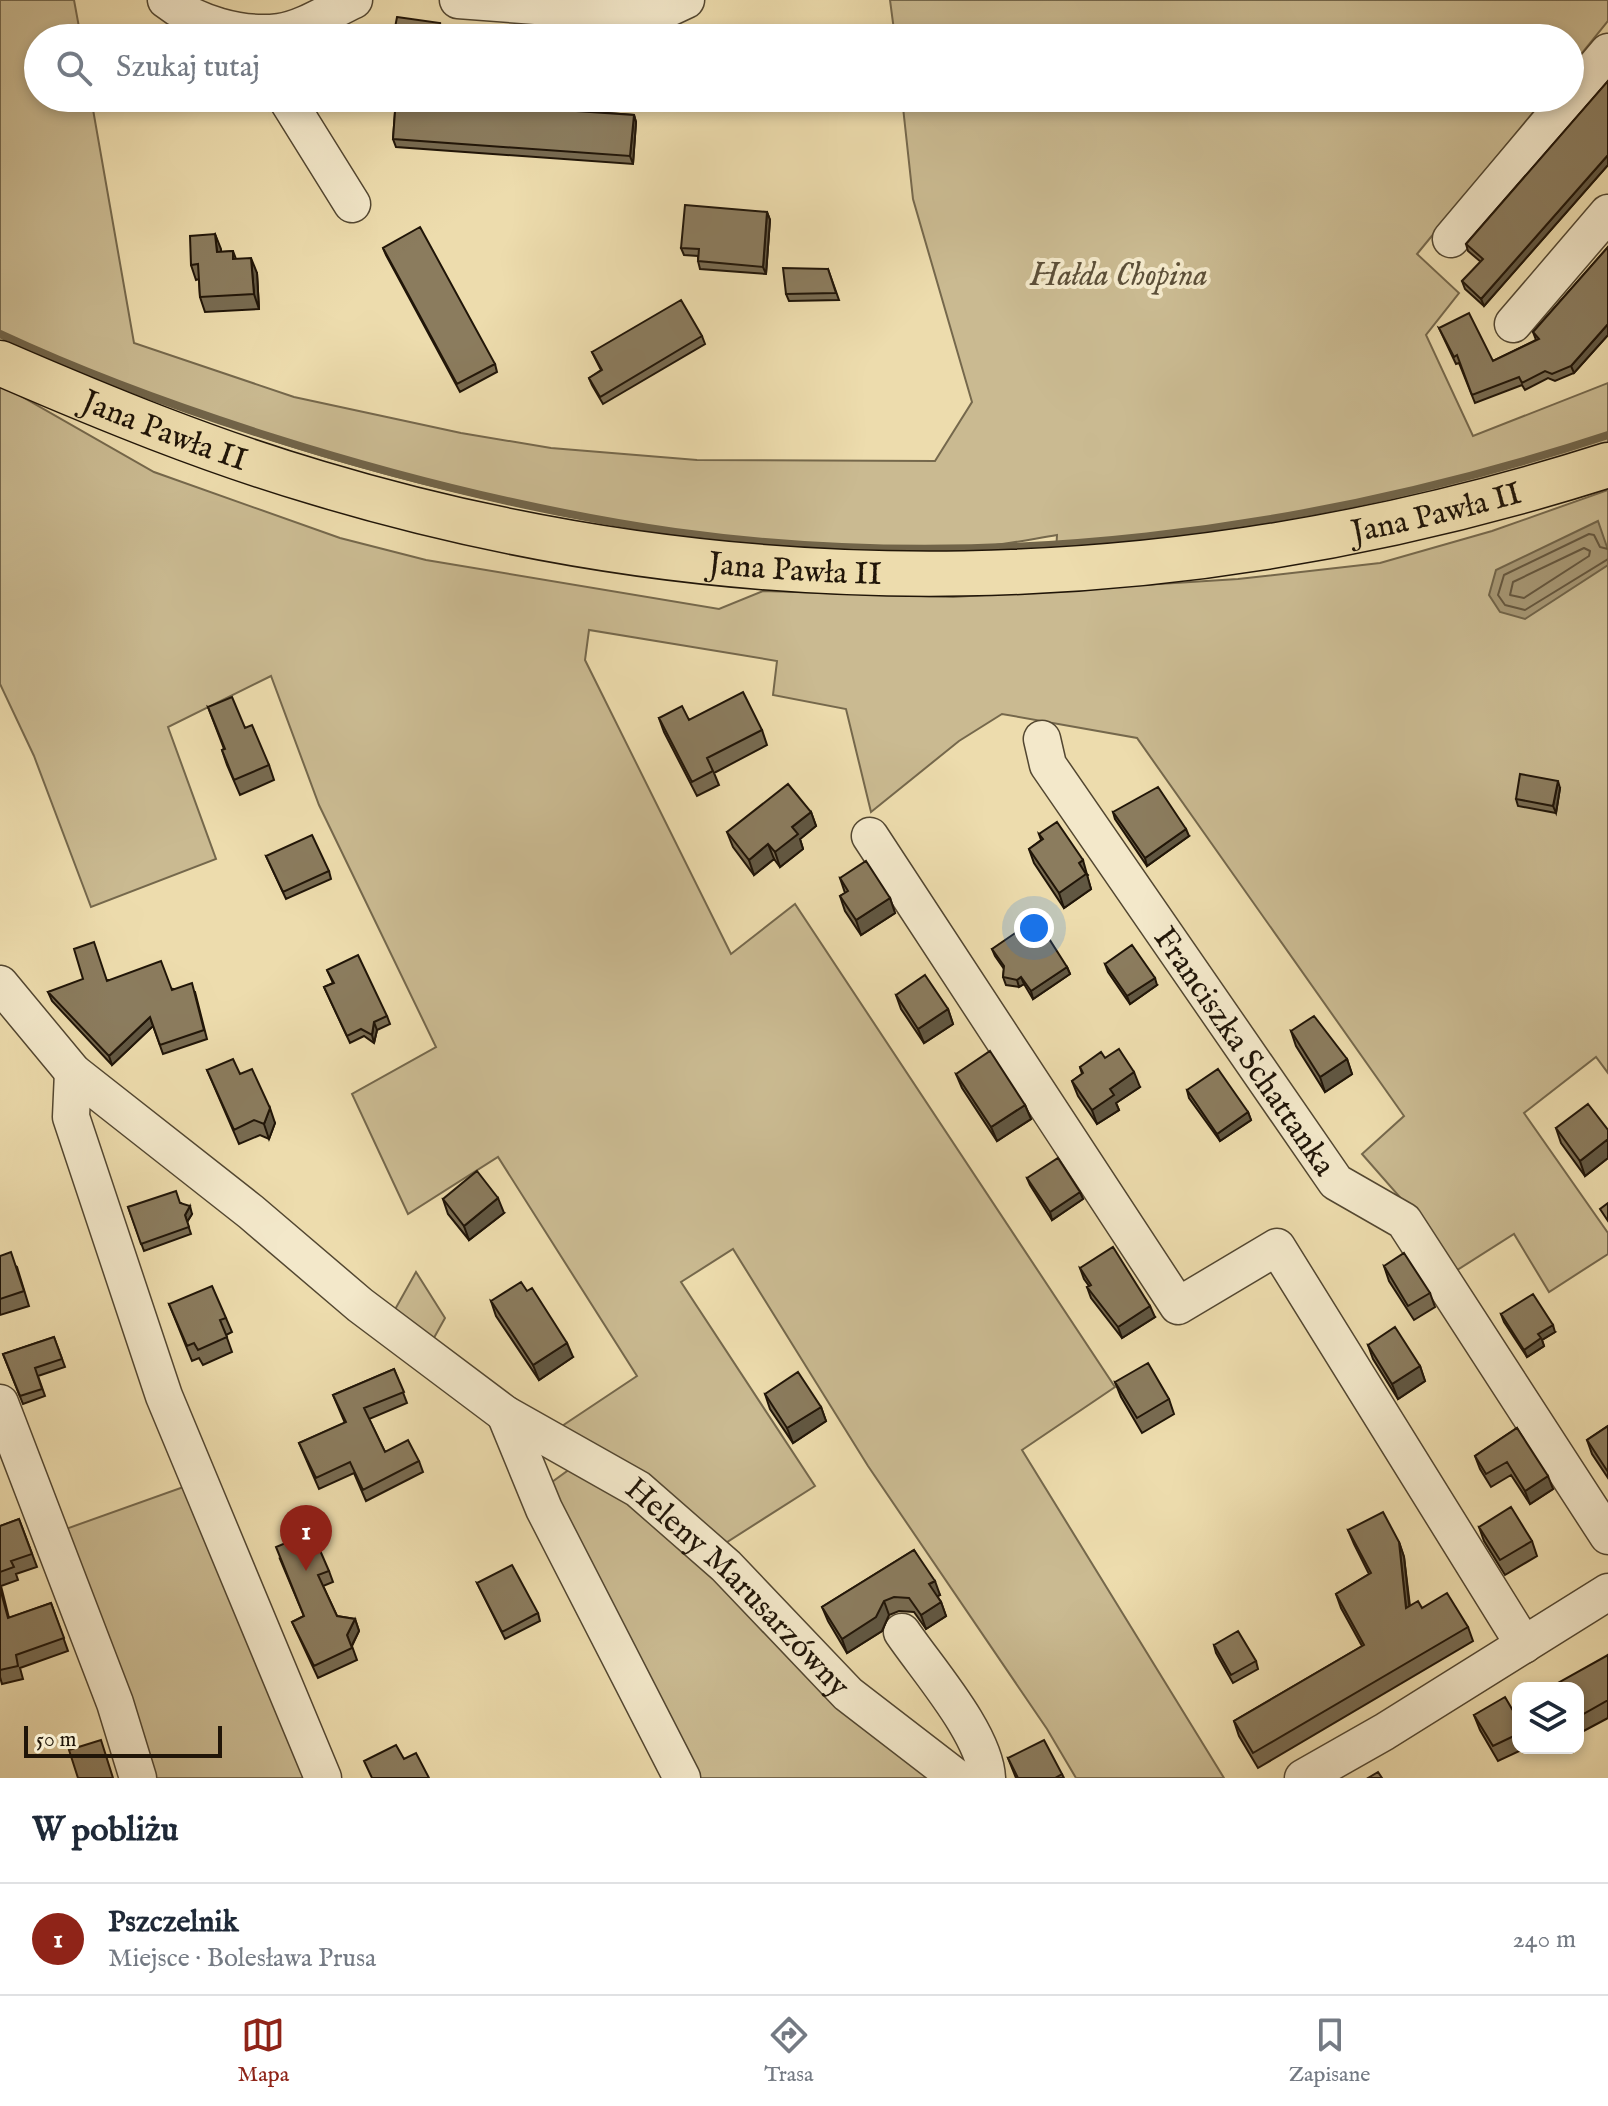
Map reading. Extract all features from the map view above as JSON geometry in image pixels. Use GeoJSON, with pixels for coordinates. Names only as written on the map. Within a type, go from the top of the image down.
{"type":"FeatureCollection","features":[{"type":"Feature","properties":{"kind":"main road","name":"Jana Pawła II"},"geometry":{"type":"LineString","coordinates":[[0,363],[232,456],[431,514],[635,553],[811,571],[990,574],[1212,556],[1396,525],[1506,497],[1608,465]]}},
{"type":"Feature","properties":{"kind":"street"},"geometry":{"type":"LineString","coordinates":[[166,0],[180,11],[209,24]]}},
{"type":"Feature","properties":{"kind":"street"},"geometry":{"type":"LineString","coordinates":[[298,24],[354,0]]}},
{"type":"Feature","properties":{"kind":"street"},"geometry":{"type":"LineString","coordinates":[[458,0],[654,15],[686,0]]}},
{"type":"Feature","properties":{"kind":"street"},"geometry":{"type":"LineString","coordinates":[[1584,81],[1608,52]]}},
{"type":"Feature","properties":{"kind":"street"},"geometry":{"type":"LineString","coordinates":[[295,112],[352,204]]}},
{"type":"Feature","properties":{"kind":"street"},"geometry":{"type":"LineString","coordinates":[[1451,239],[1558,112]]}},
{"type":"Feature","properties":{"kind":"street"},"geometry":{"type":"LineString","coordinates":[[1513,324],[1608,213]]}},
{"type":"Feature","properties":{"kind":"street","name":"Franciszka Schattanka"},"geometry":{"type":"LineString","coordinates":[[1042,739],[1048,765],[1336,1182],[1404,1221],[1608,1536]]}},
{"type":"Feature","properties":{"kind":"street"},"geometry":{"type":"LineString","coordinates":[[870,836],[1178,1306],[1277,1247],[1524,1645]]}},
{"type":"Feature","properties":{"kind":"street","name":"Heleny Marusarzówny"},"geometry":{"type":"LineString","coordinates":[[0,984],[73,1072],[251,1212],[360,1305],[505,1414],[638,1489],[726,1566],[848,1694],[957,1778]]}},
{"type":"Feature","properties":{"kind":"street"},"geometry":{"type":"LineString","coordinates":[[73,1072],[71,1117],[164,1396],[323,1778]]}},
{"type":"Feature","properties":{"kind":"street"},"geometry":{"type":"LineString","coordinates":[[0,1403],[115,1703],[138,1778]]}},
{"type":"Feature","properties":{"kind":"street"},"geometry":{"type":"LineString","coordinates":[[505,1414],[544,1509],[682,1778]]}},
{"type":"Feature","properties":{"kind":"street"},"geometry":{"type":"LineString","coordinates":[[1303,1778],[1608,1592]]}},
{"type":"Feature","properties":{"kind":"street"},"geometry":{"type":"LineString","coordinates":[[902,1632],[967,1726],[986,1763],[987,1778]]}},
{"type":"Feature","properties":{"kind":"green space","name":"Hałda Chopina"},"geometry":{"type":"Polygon","coordinates":[[[0,0],[74,0],[78,24],[24,24],[24,112],[93,112],[134,343],[294,397],[461,433],[551,448],[697,460],[935,461],[972,402],[913,199],[904,112],[1534,112],[1417,254],[1459,293],[1426,335],[1473,436],[1608,383],[1608,445],[1489,482],[1312,522],[1056,553],[1057,535],[962,550],[908,553],[847,550],[685,534],[584,518],[483,498],[384,473],[188,411],[0,333],[0,0]]]}},
{"type":"Feature","properties":{"kind":"green space"},"geometry":{"type":"Polygon","coordinates":[[[890,0],[1608,0],[1608,21],[1584,51],[1584,24],[893,24],[890,0]]]}},
{"type":"Feature","properties":{"kind":"green space"},"geometry":{"type":"Polygon","coordinates":[[[0,384],[154,472],[340,538],[426,560],[719,609],[763,591],[953,597],[1238,579],[1380,563],[1492,531],[1608,490],[1608,1073],[1596,1057],[1524,1113],[1608,1233],[1608,1254],[1549,1292],[1514,1234],[1451,1274],[1413,1212],[1362,1154],[1404,1116],[1137,738],[1002,714],[959,741],[871,812],[846,709],[773,695],[777,661],[589,630],[585,660],[731,954],[795,904],[1115,1387],[1022,1450],[1224,1778],[1076,1778],[1047,1729],[868,1466],[733,1249],[681,1282],[815,1486],[724,1544],[559,1428],[637,1376],[498,1157],[408,1214],[352,1094],[436,1047],[319,805],[271,676],[168,727],[216,859],[91,907],[34,756],[0,684],[0,384]]]}},
{"type":"Feature","properties":{"kind":"green space"},"geometry":{"type":"Polygon","coordinates":[[[416,1272],[445,1318],[430,1345],[393,1313],[416,1272]]]}},
{"type":"Feature","properties":{"kind":"green space"},"geometry":{"type":"Polygon","coordinates":[[[570,1469],[638,1504],[932,1778],[694,1778],[554,1504],[552,1482],[570,1469]]]}},
{"type":"Feature","properties":{"kind":"green space"},"geometry":{"type":"Polygon","coordinates":[[[189,1485],[332,1778],[151,1778],[63,1530],[189,1485]]]}},
{"type":"Feature","properties":{"kind":"water"},"geometry":{"type":"Polygon","coordinates":[[[1598,521],[1608,550],[1608,565],[1525,619],[1500,612],[1489,595],[1496,570],[1598,521]]]}},
{"type":"Feature","properties":{"kind":"building"},"geometry":{"type":"Polygon","coordinates":[[[397,17],[440,23],[440,24],[396,24],[397,17]]]}},
{"type":"Feature","properties":{"kind":"building"},"geometry":{"type":"Polygon","coordinates":[[[1608,81],[1608,155],[1481,299],[1462,281],[1483,259],[1466,244],[1608,81]]]}},
{"type":"Feature","properties":{"kind":"building"},"geometry":{"type":"Polygon","coordinates":[[[395,112],[591,112],[634,115],[630,156],[393,139],[395,112]]]}},
{"type":"Feature","properties":{"kind":"building"},"geometry":{"type":"Polygon","coordinates":[[[685,205],[767,212],[763,267],[698,261],[699,249],[681,248],[685,205]]]}},
{"type":"Feature","properties":{"kind":"building"},"geometry":{"type":"Polygon","coordinates":[[[420,227],[495,364],[457,384],[383,248],[420,227]]]}},
{"type":"Feature","properties":{"kind":"building"},"geometry":{"type":"Polygon","coordinates":[[[215,234],[217,252],[233,251],[233,259],[251,258],[254,294],[200,297],[198,264],[191,265],[190,236],[215,234]]]}},
{"type":"Feature","properties":{"kind":"building"},"geometry":{"type":"Polygon","coordinates":[[[1608,247],[1608,324],[1571,366],[1552,374],[1545,371],[1522,383],[1519,377],[1472,395],[1457,355],[1454,357],[1439,328],[1469,313],[1493,361],[1539,339],[1533,332],[1608,247]]]}},
{"type":"Feature","properties":{"kind":"building"},"geometry":{"type":"Polygon","coordinates":[[[783,268],[828,269],[836,293],[786,294],[783,268]]]}},
{"type":"Feature","properties":{"kind":"building"},"geometry":{"type":"Polygon","coordinates":[[[681,300],[702,336],[600,397],[589,378],[602,370],[592,352],[681,300]]]}},
{"type":"Feature","properties":{"kind":"building"},"geometry":{"type":"Polygon","coordinates":[[[743,692],[762,730],[707,758],[713,771],[692,782],[659,718],[682,706],[689,720],[743,692]]]}},
{"type":"Feature","properties":{"kind":"building"},"geometry":{"type":"Polygon","coordinates":[[[232,697],[245,728],[252,725],[269,765],[234,780],[208,707],[232,697]]]}},
{"type":"Feature","properties":{"kind":"building"},"geometry":{"type":"Polygon","coordinates":[[[1520,774],[1558,781],[1553,806],[1516,799],[1520,774]]]}},
{"type":"Feature","properties":{"kind":"building"},"geometry":{"type":"Polygon","coordinates":[[[788,784],[811,812],[792,827],[798,834],[775,852],[768,844],[749,860],[727,832],[788,784]]]}},
{"type":"Feature","properties":{"kind":"building"},"geometry":{"type":"Polygon","coordinates":[[[1158,787],[1186,829],[1145,858],[1113,812],[1158,787]]]}},
{"type":"Feature","properties":{"kind":"building"},"geometry":{"type":"Polygon","coordinates":[[[1057,822],[1083,860],[1079,863],[1086,874],[1059,893],[1029,849],[1043,839],[1039,834],[1057,822]]]}},
{"type":"Feature","properties":{"kind":"building"},"geometry":{"type":"Polygon","coordinates":[[[312,835],[329,871],[283,892],[266,856],[312,835]]]}},
{"type":"Feature","properties":{"kind":"building"},"geometry":{"type":"Polygon","coordinates":[[[866,861],[890,898],[856,920],[840,896],[848,891],[840,878],[866,861]]]}},
{"type":"Feature","properties":{"kind":"building"},"geometry":{"type":"Polygon","coordinates":[[[1024,927],[1034,942],[1046,934],[1067,967],[1031,991],[1021,977],[1017,980],[1003,977],[1004,966],[992,949],[1024,927]]]}},
{"type":"Feature","properties":{"kind":"building"},"geometry":{"type":"Polygon","coordinates":[[[94,942],[107,981],[161,961],[172,990],[192,983],[204,1030],[160,1045],[150,1017],[109,1056],[48,992],[83,979],[74,949],[94,942]]]}},
{"type":"Feature","properties":{"kind":"building"},"geometry":{"type":"Polygon","coordinates":[[[1132,945],[1155,978],[1127,996],[1105,964],[1132,945]]]}},
{"type":"Feature","properties":{"kind":"building"},"geometry":{"type":"Polygon","coordinates":[[[358,955],[387,1016],[374,1022],[372,1035],[361,1029],[347,1036],[324,987],[334,983],[327,970],[358,955]]]}},
{"type":"Feature","properties":{"kind":"building"},"geometry":{"type":"Polygon","coordinates":[[[925,975],[948,1009],[918,1029],[896,995],[925,975]]]}},
{"type":"Feature","properties":{"kind":"building"},"geometry":{"type":"Polygon","coordinates":[[[1314,1016],[1347,1059],[1320,1077],[1291,1031],[1314,1016]]]}},
{"type":"Feature","properties":{"kind":"building"},"geometry":{"type":"Polygon","coordinates":[[[1119,1049],[1134,1072],[1110,1089],[1114,1095],[1092,1110],[1072,1081],[1083,1073],[1080,1067],[1101,1052],[1105,1058],[1119,1049]]]}},
{"type":"Feature","properties":{"kind":"building"},"geometry":{"type":"Polygon","coordinates":[[[990,1051],[1025,1105],[991,1127],[956,1074],[990,1051]]]}},
{"type":"Feature","properties":{"kind":"building"},"geometry":{"type":"Polygon","coordinates":[[[233,1059],[240,1074],[252,1069],[270,1108],[264,1124],[254,1120],[234,1130],[207,1070],[233,1059]]]}},
{"type":"Feature","properties":{"kind":"building"},"geometry":{"type":"Polygon","coordinates":[[[1218,1069],[1248,1112],[1217,1134],[1187,1090],[1218,1069]]]}},
{"type":"Feature","properties":{"kind":"building"},"geometry":{"type":"Polygon","coordinates":[[[1588,1104],[1608,1130],[1608,1139],[1580,1161],[1556,1128],[1588,1104]]]}},
{"type":"Feature","properties":{"kind":"building"},"geometry":{"type":"Polygon","coordinates":[[[1058,1158],[1080,1192],[1050,1212],[1027,1178],[1058,1158]]]}},
{"type":"Feature","properties":{"kind":"building"},"geometry":{"type":"Polygon","coordinates":[[[477,1171],[498,1198],[464,1226],[443,1199],[477,1171]]]}},
{"type":"Feature","properties":{"kind":"building"},"geometry":{"type":"Polygon","coordinates":[[[176,1191],[180,1203],[190,1206],[185,1215],[189,1227],[141,1244],[128,1207],[176,1191]]]}},
{"type":"Feature","properties":{"kind":"building"},"geometry":{"type":"Polygon","coordinates":[[[1608,1203],[1608,1221],[1600,1209],[1608,1203]]]}},
{"type":"Feature","properties":{"kind":"building"},"geometry":{"type":"Polygon","coordinates":[[[1113,1247],[1150,1306],[1118,1327],[1087,1287],[1091,1285],[1080,1268],[1113,1247]]]}},
{"type":"Feature","properties":{"kind":"building"},"geometry":{"type":"Polygon","coordinates":[[[11,1252],[24,1291],[0,1299],[0,1256],[11,1252]]]}},
{"type":"Feature","properties":{"kind":"building"},"geometry":{"type":"Polygon","coordinates":[[[1404,1253],[1430,1293],[1408,1306],[1384,1266],[1404,1253]]]}},
{"type":"Feature","properties":{"kind":"building"},"geometry":{"type":"Polygon","coordinates":[[[521,1282],[527,1291],[532,1288],[567,1343],[533,1365],[491,1301],[521,1282]]]}},
{"type":"Feature","properties":{"kind":"building"},"geometry":{"type":"Polygon","coordinates":[[[212,1286],[226,1318],[220,1320],[227,1337],[198,1350],[194,1343],[187,1346],[169,1304],[212,1286]]]}},
{"type":"Feature","properties":{"kind":"building"},"geometry":{"type":"Polygon","coordinates":[[[1533,1294],[1553,1325],[1538,1334],[1541,1338],[1524,1350],[1501,1314],[1533,1294]]]}},
{"type":"Feature","properties":{"kind":"building"},"geometry":{"type":"Polygon","coordinates":[[[1395,1327],[1420,1366],[1392,1384],[1368,1345],[1395,1327]]]}},
{"type":"Feature","properties":{"kind":"building"},"geometry":{"type":"Polygon","coordinates":[[[54,1337],[62,1359],[35,1368],[42,1389],[20,1396],[3,1354],[54,1337]]]}},
{"type":"Feature","properties":{"kind":"building"},"geometry":{"type":"Polygon","coordinates":[[[1148,1363],[1169,1399],[1137,1418],[1115,1382],[1148,1363]]]}},
{"type":"Feature","properties":{"kind":"building"},"geometry":{"type":"Polygon","coordinates":[[[394,1369],[404,1392],[364,1408],[385,1452],[408,1440],[419,1461],[363,1490],[350,1462],[316,1478],[299,1443],[346,1422],[333,1395],[394,1369]]]}},
{"type":"Feature","properties":{"kind":"building"},"geometry":{"type":"Polygon","coordinates":[[[798,1372],[821,1407],[787,1428],[765,1394],[798,1372]]]}},
{"type":"Feature","properties":{"kind":"building"},"geometry":{"type":"Polygon","coordinates":[[[1608,1426],[1608,1472],[1587,1440],[1608,1426]]]}},
{"type":"Feature","properties":{"kind":"building"},"geometry":{"type":"Polygon","coordinates":[[[1517,1428],[1548,1476],[1525,1491],[1507,1462],[1486,1474],[1475,1456],[1517,1428]]]}},
{"type":"Feature","properties":{"kind":"building"},"geometry":{"type":"Polygon","coordinates":[[[1511,1507],[1532,1541],[1500,1560],[1479,1527],[1511,1507]]]}},
{"type":"Feature","properties":{"kind":"building"},"geometry":{"type":"Polygon","coordinates":[[[1383,1512],[1399,1542],[1406,1608],[1418,1601],[1422,1608],[1447,1593],[1468,1627],[1253,1753],[1234,1721],[1364,1645],[1336,1594],[1371,1573],[1348,1530],[1383,1512]]]}},
{"type":"Feature","properties":{"kind":"building"},"geometry":{"type":"Polygon","coordinates":[[[19,1519],[32,1554],[11,1561],[14,1567],[0,1572],[0,1526],[19,1519]]]}},
{"type":"Feature","properties":{"kind":"building"},"geometry":{"type":"Polygon","coordinates":[[[312,1532],[329,1571],[318,1575],[337,1616],[355,1619],[347,1635],[352,1648],[314,1666],[292,1622],[304,1616],[276,1547],[312,1532]]]}},
{"type":"Feature","properties":{"kind":"building"},"geometry":{"type":"Polygon","coordinates":[[[914,1550],[935,1581],[929,1584],[941,1602],[921,1615],[909,1598],[894,1597],[884,1601],[876,1617],[842,1639],[822,1607],[914,1550]]]}},
{"type":"Feature","properties":{"kind":"building"},"geometry":{"type":"Polygon","coordinates":[[[512,1565],[538,1613],[502,1632],[477,1583],[512,1565]]]}},
{"type":"Feature","properties":{"kind":"building"},"geometry":{"type":"Polygon","coordinates":[[[0,1588],[8,1618],[51,1603],[64,1638],[16,1655],[18,1666],[0,1670],[0,1588]]]}},
{"type":"Feature","properties":{"kind":"building"},"geometry":{"type":"Polygon","coordinates":[[[1238,1631],[1256,1661],[1231,1675],[1214,1645],[1238,1631]]]}},
{"type":"Feature","properties":{"kind":"building"},"geometry":{"type":"Polygon","coordinates":[[[1608,1655],[1608,1700],[1584,1714],[1584,1682],[1560,1682],[1608,1655]]]}},
{"type":"Feature","properties":{"kind":"building"},"geometry":{"type":"Polygon","coordinates":[[[1505,1697],[1512,1709],[1512,1737],[1493,1746],[1474,1715],[1505,1697]]]}},
{"type":"Feature","properties":{"kind":"building"},"geometry":{"type":"Polygon","coordinates":[[[101,1740],[113,1778],[78,1778],[69,1750],[101,1740]]]}},
{"type":"Feature","properties":{"kind":"building"},"geometry":{"type":"Polygon","coordinates":[[[1044,1740],[1062,1774],[1055,1778],[1018,1778],[1008,1758],[1044,1740]]]}},
{"type":"Feature","properties":{"kind":"building"},"geometry":{"type":"Polygon","coordinates":[[[396,1745],[404,1759],[416,1753],[429,1778],[372,1778],[364,1761],[396,1745]]]}},
{"type":"Feature","properties":{"kind":"building"},"geometry":{"type":"Polygon","coordinates":[[[1378,1772],[1382,1778],[1368,1778],[1378,1772]]]}},
{"type":"Feature","properties":{"kind":"waterway"},"geometry":{"type":"LineString","coordinates":[[0,334],[100,377],[202,414],[421,480],[623,524],[792,544],[910,549],[1029,546],[1147,536],[1264,520],[1380,498],[1495,469],[1608,435]]}},
{"type":"Feature","properties":{"kind":"place","name":"Pszczelnik"},"geometry":{"type":"Point","coordinates":[306,1571]}}]}
